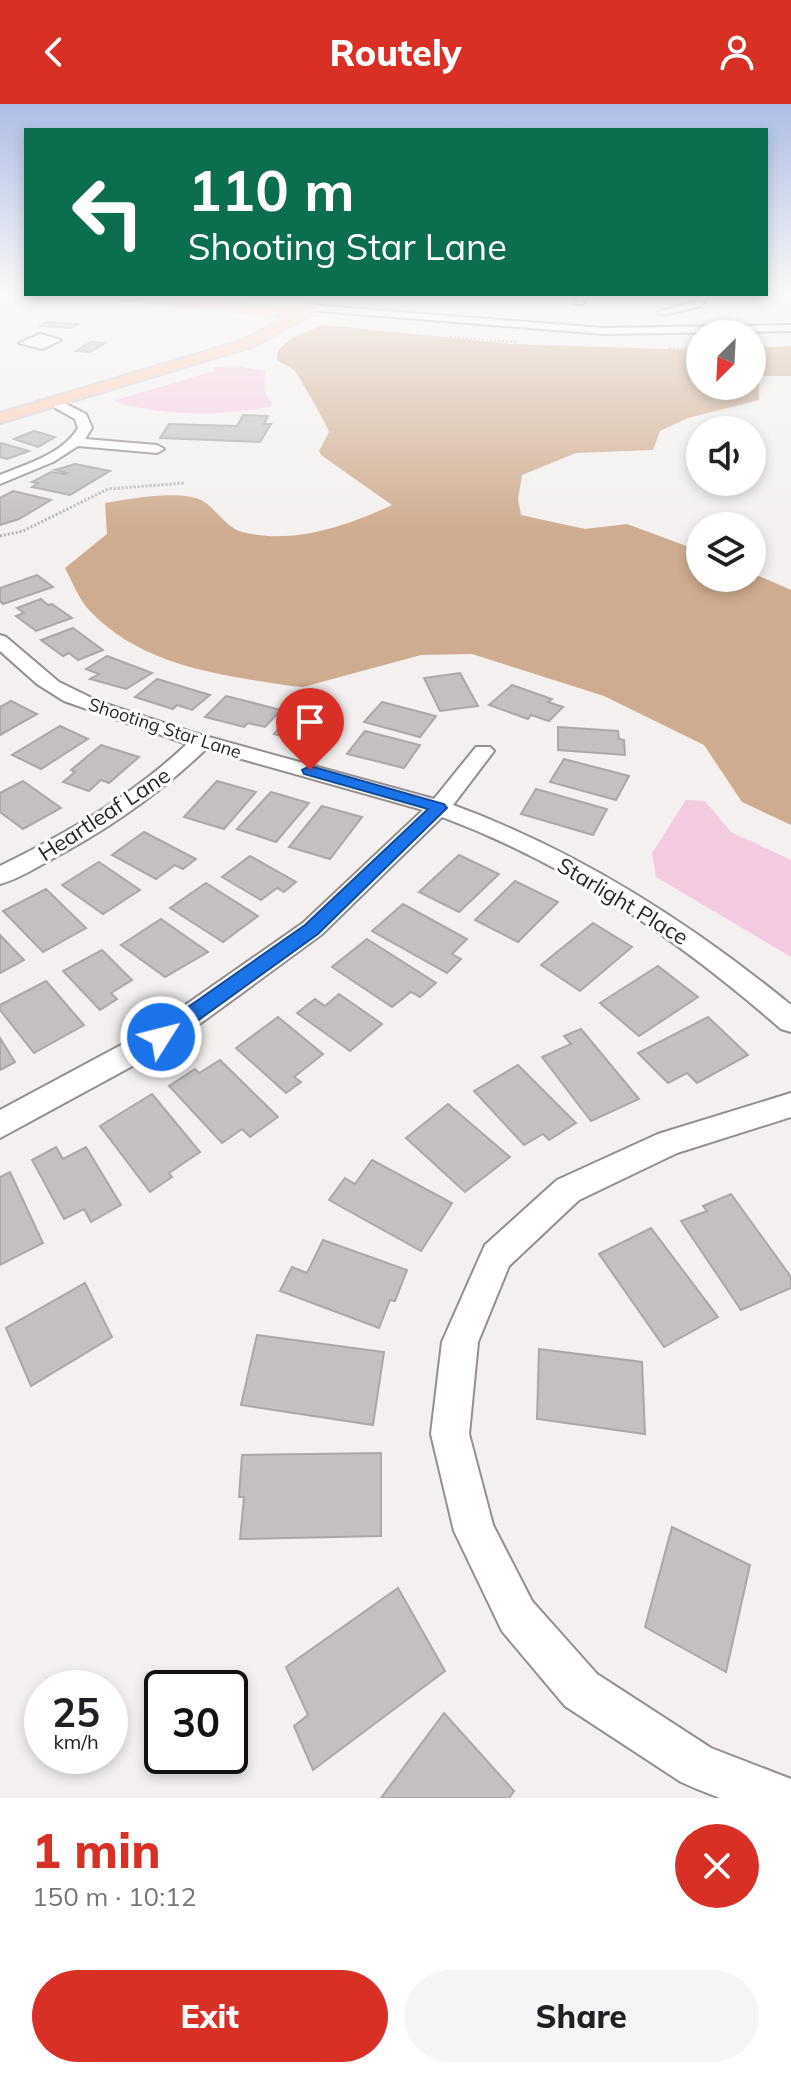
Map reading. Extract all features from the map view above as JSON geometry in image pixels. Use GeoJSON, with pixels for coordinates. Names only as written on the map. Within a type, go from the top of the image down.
{"type":"FeatureCollection","features":[{"type":"Feature","properties":{"kind":"main road"},"geometry":{"type":"LineString","coordinates":[[0,418],[150,373]]}},
{"type":"Feature","properties":{"kind":"street"},"geometry":{"type":"LineString","coordinates":[[0,480],[76,442],[85,428],[83,421],[54,402]]}},
{"type":"Feature","properties":{"kind":"street"},"geometry":{"type":"LineString","coordinates":[[76,442],[105,447],[157,449]]}},
{"type":"Feature","properties":{"kind":"street","name":"Shooting Star Lane"},"geometry":{"type":"LineString","coordinates":[[0,641],[60,691],[95,707],[201,742],[439,808]]}},
{"type":"Feature","properties":{"kind":"street","name":"Heartleaf Lane"},"geometry":{"type":"LineString","coordinates":[[0,876],[67,842],[130,803],[171,774],[201,742]]}},
{"type":"Feature","properties":{"kind":"street"},"geometry":{"type":"LineString","coordinates":[[0,1125],[161,1037],[312,929],[439,808],[483,751]]}},
{"type":"Feature","properties":{"kind":"street","name":"Starlight Place"},"geometry":{"type":"LineString","coordinates":[[439,808],[515,839],[651,913],[736,973],[791,1021]]}},
{"type":"Feature","properties":{"kind":"street"},"geometry":{"type":"LineString","coordinates":[[780,1798],[697,1766],[581,1690],[517,1616],[474,1531],[450,1434],[460,1342],[497,1256],[568,1190],[669,1143],[791,1105]]}},
{"type":"Feature","properties":{"kind":"path"},"geometry":{"type":"LineString","coordinates":[[0,536],[22,531],[98,491],[119,485],[174,486],[184,483]]}},
{"type":"Feature","properties":{"kind":"shaded area"},"geometry":{"type":"Polygon","coordinates":[[[207,373],[266,373],[264,390],[273,406],[235,412],[192,413],[150,410],[113,401],[207,373]]]}},
{"type":"Feature","properties":{"kind":"shaded area"},"geometry":{"type":"Polygon","coordinates":[[[296,373],[686,373],[686,400],[759,400],[686,416],[686,419],[660,431],[653,450],[576,453],[522,475],[518,499],[521,515],[585,529],[627,524],[686,546],[686,592],[766,592],[766,579],[791,590],[791,825],[742,802],[704,745],[604,696],[472,654],[421,655],[303,687],[210,672],[158,656],[133,644],[111,630],[79,596],[65,568],[107,534],[105,503],[155,496],[193,497],[208,504],[237,530],[280,536],[300,535],[338,526],[392,505],[321,455],[319,451],[329,432],[296,373]]]}},
{"type":"Feature","properties":{"kind":"shaded area"},"geometry":{"type":"Polygon","coordinates":[[[766,373],[791,373],[791,376],[766,376],[766,373]]]}},
{"type":"Feature","properties":{"kind":"shaded area"},"geometry":{"type":"Polygon","coordinates":[[[686,800],[705,801],[731,832],[791,860],[791,957],[656,877],[652,853],[686,800]]]}},
{"type":"Feature","properties":{"kind":"building"},"geometry":{"type":"Polygon","coordinates":[[[243,415],[268,416],[264,424],[271,424],[260,442],[160,438],[169,424],[237,426],[243,415]]]}},
{"type":"Feature","properties":{"kind":"building"},"geometry":{"type":"Polygon","coordinates":[[[34,431],[55,437],[38,447],[14,439],[34,431]]]}},
{"type":"Feature","properties":{"kind":"building"},"geometry":{"type":"Polygon","coordinates":[[[1,443],[29,451],[7,459],[0,457],[1,443]]]}},
{"type":"Feature","properties":{"kind":"building"},"geometry":{"type":"Polygon","coordinates":[[[75,464],[110,471],[70,495],[32,487],[38,483],[32,482],[51,472],[67,473],[55,470],[75,464]]]}},
{"type":"Feature","properties":{"kind":"building"},"geometry":{"type":"Polygon","coordinates":[[[13,491],[51,500],[19,519],[0,525],[0,498],[13,491]]]}},
{"type":"Feature","properties":{"kind":"building"},"geometry":{"type":"Polygon","coordinates":[[[37,575],[53,587],[3,604],[0,601],[0,588],[37,575]]]}},
{"type":"Feature","properties":{"kind":"building"},"geometry":{"type":"Polygon","coordinates":[[[41,599],[72,618],[36,631],[16,616],[24,613],[17,608],[41,599]]]}},
{"type":"Feature","properties":{"kind":"building"},"geometry":{"type":"Polygon","coordinates":[[[73,628],[103,650],[78,660],[69,653],[63,656],[41,640],[73,628]]]}},
{"type":"Feature","properties":{"kind":"building"},"geometry":{"type":"Polygon","coordinates":[[[107,656],[152,673],[126,689],[90,679],[99,674],[86,669],[107,656]]]}},
{"type":"Feature","properties":{"kind":"building"},"geometry":{"type":"Polygon","coordinates":[[[460,673],[478,706],[440,711],[424,678],[460,673]]]}},
{"type":"Feature","properties":{"kind":"building"},"geometry":{"type":"Polygon","coordinates":[[[157,679],[210,695],[192,710],[177,705],[173,709],[135,697],[157,679]]]}},
{"type":"Feature","properties":{"kind":"building"},"geometry":{"type":"Polygon","coordinates":[[[512,685],[552,699],[548,702],[563,707],[549,721],[531,715],[528,719],[489,705],[512,685]]]}},
{"type":"Feature","properties":{"kind":"building"},"geometry":{"type":"Polygon","coordinates":[[[226,696],[281,710],[265,727],[248,723],[244,727],[205,717],[226,696]]]}},
{"type":"Feature","properties":{"kind":"building"},"geometry":{"type":"Polygon","coordinates":[[[11,701],[37,714],[0,735],[0,707],[11,701]]]}},
{"type":"Feature","properties":{"kind":"building"},"geometry":{"type":"Polygon","coordinates":[[[304,702],[339,711],[310,744],[274,734],[304,702]]]}},
{"type":"Feature","properties":{"kind":"building"},"geometry":{"type":"Polygon","coordinates":[[[382,702],[436,716],[420,737],[364,722],[382,702]]]}},
{"type":"Feature","properties":{"kind":"building"},"geometry":{"type":"Polygon","coordinates":[[[60,726],[88,739],[41,769],[12,755],[60,726]]]}},
{"type":"Feature","properties":{"kind":"building"},"geometry":{"type":"Polygon","coordinates":[[[558,727],[618,731],[619,739],[624,740],[625,755],[558,750],[558,727]]]}},
{"type":"Feature","properties":{"kind":"building"},"geometry":{"type":"Polygon","coordinates":[[[365,731],[420,745],[404,768],[347,754],[365,731]]]}},
{"type":"Feature","properties":{"kind":"building"},"geometry":{"type":"Polygon","coordinates":[[[101,745],[139,757],[109,783],[101,780],[89,791],[63,782],[75,772],[71,770],[101,745]]]}},
{"type":"Feature","properties":{"kind":"building"},"geometry":{"type":"Polygon","coordinates":[[[564,759],[629,776],[616,800],[550,782],[564,759]]]}},
{"type":"Feature","properties":{"kind":"building"},"geometry":{"type":"Polygon","coordinates":[[[23,781],[61,808],[23,829],[0,812],[0,793],[23,781]]]}},
{"type":"Feature","properties":{"kind":"building"},"geometry":{"type":"Polygon","coordinates":[[[217,781],[256,792],[224,829],[184,817],[217,781]]]}},
{"type":"Feature","properties":{"kind":"building"},"geometry":{"type":"Polygon","coordinates":[[[536,789],[607,809],[593,835],[521,814],[536,789]]]}},
{"type":"Feature","properties":{"kind":"building"},"geometry":{"type":"Polygon","coordinates":[[[271,792],[309,803],[276,842],[237,829],[271,792]]]}},
{"type":"Feature","properties":{"kind":"building"},"geometry":{"type":"Polygon","coordinates":[[[322,806],[362,817],[330,859],[289,847],[322,806]]]}},
{"type":"Feature","properties":{"kind":"building"},"geometry":{"type":"Polygon","coordinates":[[[144,832],[196,859],[183,869],[175,865],[156,879],[112,855],[144,832]]]}},
{"type":"Feature","properties":{"kind":"building"},"geometry":{"type":"Polygon","coordinates":[[[459,855],[499,874],[459,912],[419,892],[459,855]]]}},
{"type":"Feature","properties":{"kind":"building"},"geometry":{"type":"Polygon","coordinates":[[[250,856],[296,882],[284,892],[277,888],[261,900],[222,877],[250,856]]]}},
{"type":"Feature","properties":{"kind":"building"},"geometry":{"type":"Polygon","coordinates":[[[99,862],[140,890],[103,914],[62,885],[99,862]]]}},
{"type":"Feature","properties":{"kind":"building"},"geometry":{"type":"Polygon","coordinates":[[[515,881],[558,902],[518,942],[475,920],[515,881]]]}},
{"type":"Feature","properties":{"kind":"building"},"geometry":{"type":"Polygon","coordinates":[[[206,883],[258,916],[223,942],[170,908],[206,883]]]}},
{"type":"Feature","properties":{"kind":"building"},"geometry":{"type":"Polygon","coordinates":[[[46,889],[86,928],[43,952],[3,911],[46,889]]]}},
{"type":"Feature","properties":{"kind":"building"},"geometry":{"type":"Polygon","coordinates":[[[403,904],[467,939],[452,954],[461,959],[447,973],[372,931],[403,904]]]}},
{"type":"Feature","properties":{"kind":"building"},"geometry":{"type":"Polygon","coordinates":[[[161,919],[208,952],[165,977],[121,945],[161,919]]]}},
{"type":"Feature","properties":{"kind":"building"},"geometry":{"type":"Polygon","coordinates":[[[593,923],[632,947],[580,991],[541,965],[593,923]]]}},
{"type":"Feature","properties":{"kind":"building"},"geometry":{"type":"Polygon","coordinates":[[[0,935],[24,960],[0,973],[0,935]]]}},
{"type":"Feature","properties":{"kind":"building"},"geometry":{"type":"Polygon","coordinates":[[[367,939],[436,983],[420,997],[411,992],[392,1007],[332,967],[367,939]]]}},
{"type":"Feature","properties":{"kind":"building"},"geometry":{"type":"Polygon","coordinates":[[[102,950],[132,980],[111,993],[117,999],[100,1010],[63,971],[102,950]]]}},
{"type":"Feature","properties":{"kind":"building"},"geometry":{"type":"Polygon","coordinates":[[[658,966],[698,997],[639,1036],[600,1003],[658,966]]]}},
{"type":"Feature","properties":{"kind":"building"},"geometry":{"type":"Polygon","coordinates":[[[46,981],[84,1025],[34,1053],[0,1010],[0,1005],[46,981]]]}},
{"type":"Feature","properties":{"kind":"building"},"geometry":{"type":"Polygon","coordinates":[[[339,994],[382,1024],[350,1051],[297,1013],[315,999],[325,1006],[339,994]]]}},
{"type":"Feature","properties":{"kind":"building"},"geometry":{"type":"Polygon","coordinates":[[[278,1017],[323,1054],[294,1077],[301,1082],[286,1093],[236,1048],[278,1017]]]}},
{"type":"Feature","properties":{"kind":"building"},"geometry":{"type":"Polygon","coordinates":[[[708,1017],[748,1055],[697,1083],[687,1073],[668,1083],[638,1053],[708,1017]]]}},
{"type":"Feature","properties":{"kind":"building"},"geometry":{"type":"Polygon","coordinates":[[[581,1029],[639,1099],[591,1121],[542,1057],[571,1044],[564,1036],[581,1029]]]}},
{"type":"Feature","properties":{"kind":"building"},"geometry":{"type":"Polygon","coordinates":[[[0,1038],[15,1062],[0,1070],[0,1038]]]}},
{"type":"Feature","properties":{"kind":"building"},"geometry":{"type":"Polygon","coordinates":[[[220,1060],[278,1117],[250,1137],[242,1129],[222,1143],[169,1086],[195,1069],[199,1073],[220,1060]]]}},
{"type":"Feature","properties":{"kind":"building"},"geometry":{"type":"Polygon","coordinates":[[[518,1065],[576,1123],[549,1140],[543,1134],[524,1145],[474,1091],[518,1065]]]}},
{"type":"Feature","properties":{"kind":"building"},"geometry":{"type":"Polygon","coordinates":[[[152,1094],[200,1152],[169,1173],[172,1177],[150,1192],[100,1126],[152,1094]]]}},
{"type":"Feature","properties":{"kind":"building"},"geometry":{"type":"Polygon","coordinates":[[[448,1104],[510,1157],[465,1192],[406,1138],[448,1104]]]}},
{"type":"Feature","properties":{"kind":"building"},"geometry":{"type":"Polygon","coordinates":[[[56,1147],[63,1159],[86,1147],[121,1205],[91,1222],[84,1209],[64,1219],[32,1160],[56,1147]]]}},
{"type":"Feature","properties":{"kind":"building"},"geometry":{"type":"Polygon","coordinates":[[[372,1160],[452,1203],[421,1251],[329,1200],[345,1178],[355,1184],[372,1160]]]}},
{"type":"Feature","properties":{"kind":"building"},"geometry":{"type":"Polygon","coordinates":[[[10,1172],[43,1243],[0,1265],[0,1177],[10,1172]]]}},
{"type":"Feature","properties":{"kind":"building"},"geometry":{"type":"Polygon","coordinates":[[[731,1194],[791,1277],[791,1288],[741,1310],[681,1221],[707,1211],[703,1206],[731,1194]]]}},
{"type":"Feature","properties":{"kind":"building"},"geometry":{"type":"Polygon","coordinates":[[[651,1228],[718,1317],[664,1347],[599,1254],[651,1228]]]}},
{"type":"Feature","properties":{"kind":"building"},"geometry":{"type":"Polygon","coordinates":[[[323,1240],[407,1270],[395,1301],[390,1300],[379,1328],[280,1291],[292,1267],[307,1273],[323,1240]]]}},
{"type":"Feature","properties":{"kind":"building"},"geometry":{"type":"Polygon","coordinates":[[[85,1283],[112,1337],[31,1386],[6,1328],[85,1283]]]}},
{"type":"Feature","properties":{"kind":"building"},"geometry":{"type":"Polygon","coordinates":[[[257,1335],[384,1352],[373,1425],[241,1405],[257,1335]]]}},
{"type":"Feature","properties":{"kind":"building"},"geometry":{"type":"Polygon","coordinates":[[[539,1349],[642,1362],[645,1434],[537,1419],[539,1349]]]}},
{"type":"Feature","properties":{"kind":"building"},"geometry":{"type":"Polygon","coordinates":[[[381,1453],[381,1536],[240,1539],[244,1497],[239,1497],[242,1455],[381,1453]]]}},
{"type":"Feature","properties":{"kind":"building"},"geometry":{"type":"Polygon","coordinates":[[[672,1527],[750,1565],[726,1672],[645,1627],[672,1527]]]}},
{"type":"Feature","properties":{"kind":"building"},"geometry":{"type":"Polygon","coordinates":[[[398,1588],[445,1671],[313,1770],[294,1726],[308,1715],[286,1667],[398,1588]]]}},
{"type":"Feature","properties":{"kind":"building"},"geometry":{"type":"Polygon","coordinates":[[[444,1713],[514,1791],[509,1798],[381,1798],[444,1713]]]}},
{"type":"Feature","properties":{"kind":"route"},"geometry":{"type":"LineString","coordinates":[[161,1037],[312,929],[439,808],[310,770]]}}]}
